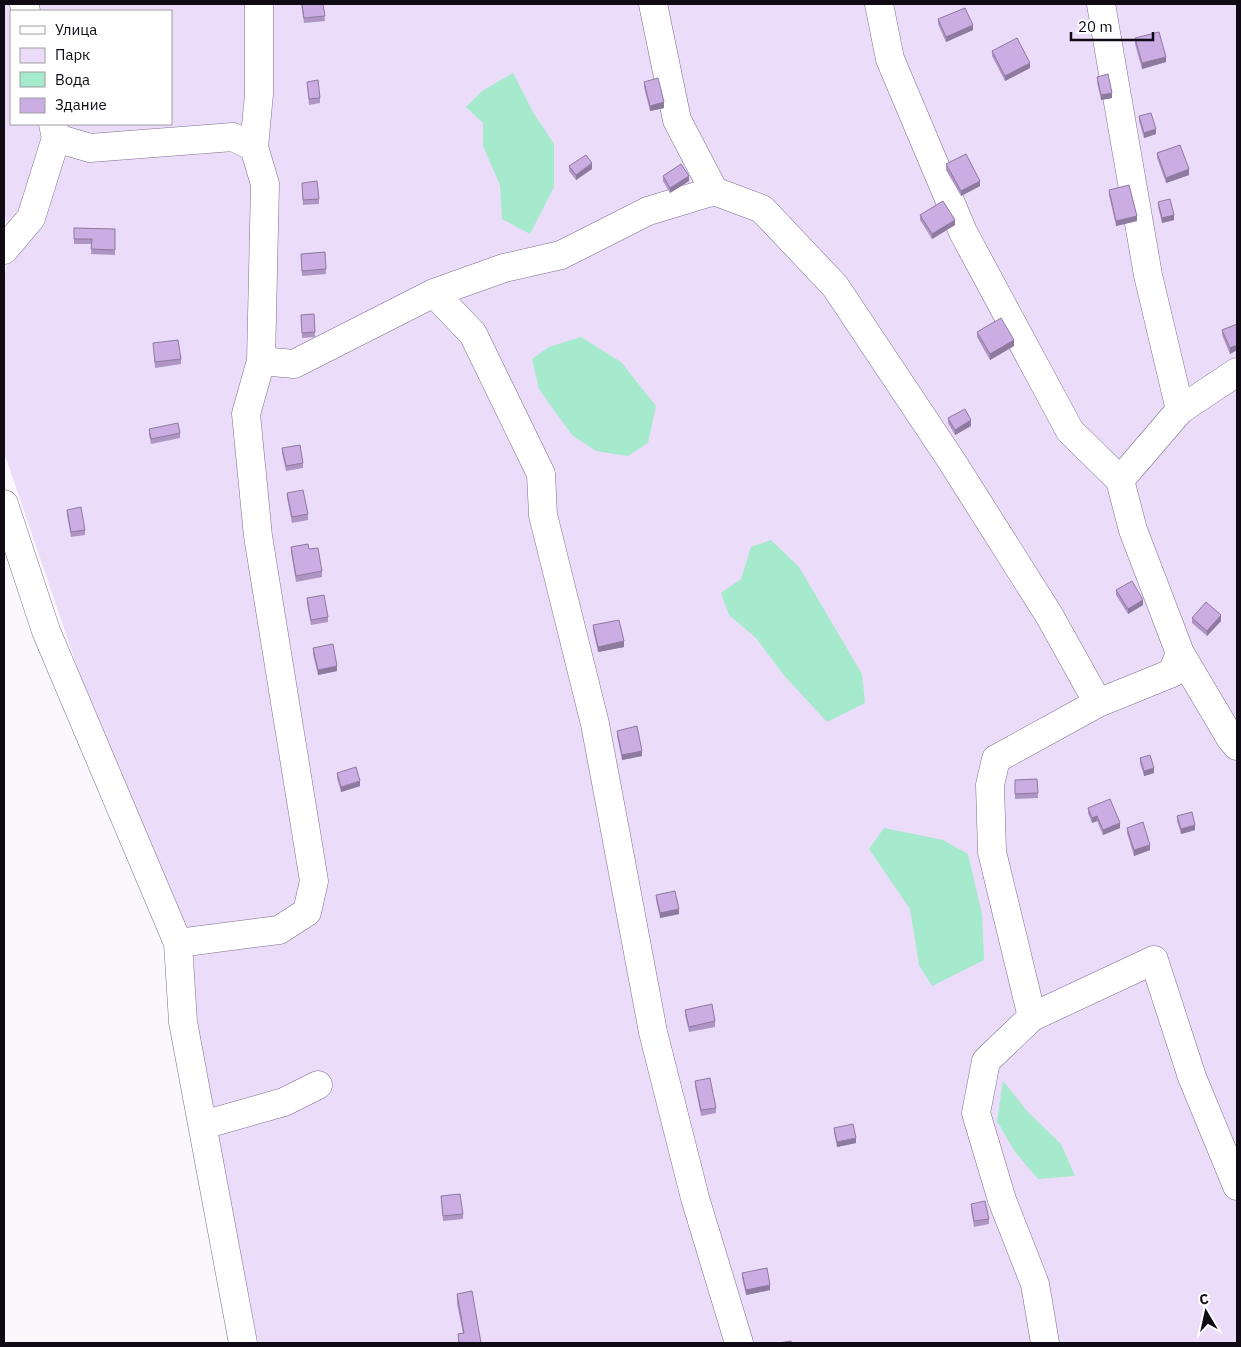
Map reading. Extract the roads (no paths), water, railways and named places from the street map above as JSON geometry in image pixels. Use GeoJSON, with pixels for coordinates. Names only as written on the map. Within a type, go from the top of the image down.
{"type":"FeatureCollection","features":[{"type":"Feature","properties":{"kind":"street"},"geometry":{"type":"LineString","coordinates":[[178,943],[279,930],[306,912],[314,882],[258,536],[246,414],[261,361],[265,184],[254,148],[259,94],[259,4]]}},
{"type":"Feature","properties":{"kind":"street"},"geometry":{"type":"LineString","coordinates":[[653,4],[677,120],[714,191]]}},
{"type":"Feature","properties":{"kind":"street"},"geometry":{"type":"LineString","coordinates":[[879,4],[890,59],[963,232],[1070,431],[1120,480],[1132,530],[1180,652],[1230,739],[1237,746]]}},
{"type":"Feature","properties":{"kind":"street"},"geometry":{"type":"LineString","coordinates":[[1101,4],[1148,275],[1180,410]]}},
{"type":"Feature","properties":{"kind":"street"},"geometry":{"type":"LineString","coordinates":[[4,250],[31,218],[54,131],[90,148],[233,138],[254,148]]}},
{"type":"Feature","properties":{"kind":"street"},"geometry":{"type":"LineString","coordinates":[[261,361],[294,364],[434,293],[504,268],[562,255],[648,211],[714,191],[762,208],[835,286],[951,460],[1049,614],[1098,703]]}},
{"type":"Feature","properties":{"kind":"street"},"geometry":{"type":"LineString","coordinates":[[434,293],[473,334],[541,474],[543,515],[595,724],[653,1032],[695,1198],[739,1343]]}},
{"type":"Feature","properties":{"kind":"street"},"geometry":{"type":"LineString","coordinates":[[1120,480],[1180,410],[1237,372]]}},
{"type":"Feature","properties":{"kind":"street"},"geometry":{"type":"LineString","coordinates":[[4,504],[46,631],[178,943],[183,1022],[243,1343]]}},
{"type":"Feature","properties":{"kind":"street"},"geometry":{"type":"LineString","coordinates":[[1032,1017],[992,852],[990,785],[996,759],[1098,703],[1172,673],[1180,652]]}},
{"type":"Feature","properties":{"kind":"street"},"geometry":{"type":"LineString","coordinates":[[1045,1343],[1035,1284],[1002,1200],[976,1113],[986,1061],[1032,1017],[1154,960],[1192,1077],[1237,1186]]}},
{"type":"Feature","properties":{"kind":"street"},"geometry":{"type":"LineString","coordinates":[[203,1125],[284,1102],[318,1085]]}},
{"type":"Feature","properties":{"kind":"water"},"geometry":{"type":"Polygon","coordinates":[[[513,73],[533,112],[554,144],[554,187],[530,234],[502,219],[500,185],[483,146],[483,123],[466,107],[482,91],[513,73]]]}},
{"type":"Feature","properties":{"kind":"water"},"geometry":{"type":"Polygon","coordinates":[[[581,337],[621,362],[656,406],[648,443],[628,456],[596,451],[572,435],[539,389],[532,359],[549,347],[581,337]]]}},
{"type":"Feature","properties":{"kind":"water"},"geometry":{"type":"Polygon","coordinates":[[[771,540],[799,567],[862,674],[865,703],[827,722],[782,673],[756,638],[729,615],[721,593],[741,579],[751,547],[771,540]]]}},
{"type":"Feature","properties":{"kind":"water"},"geometry":{"type":"Polygon","coordinates":[[[884,828],[943,840],[968,854],[982,914],[984,960],[932,986],[919,965],[910,909],[869,849],[884,828]]]}},
{"type":"Feature","properties":{"kind":"water"},"geometry":{"type":"Polygon","coordinates":[[[1003,1081],[1027,1111],[1061,1144],[1075,1176],[1038,1179],[1015,1152],[997,1121],[1003,1081]]]}}]}
